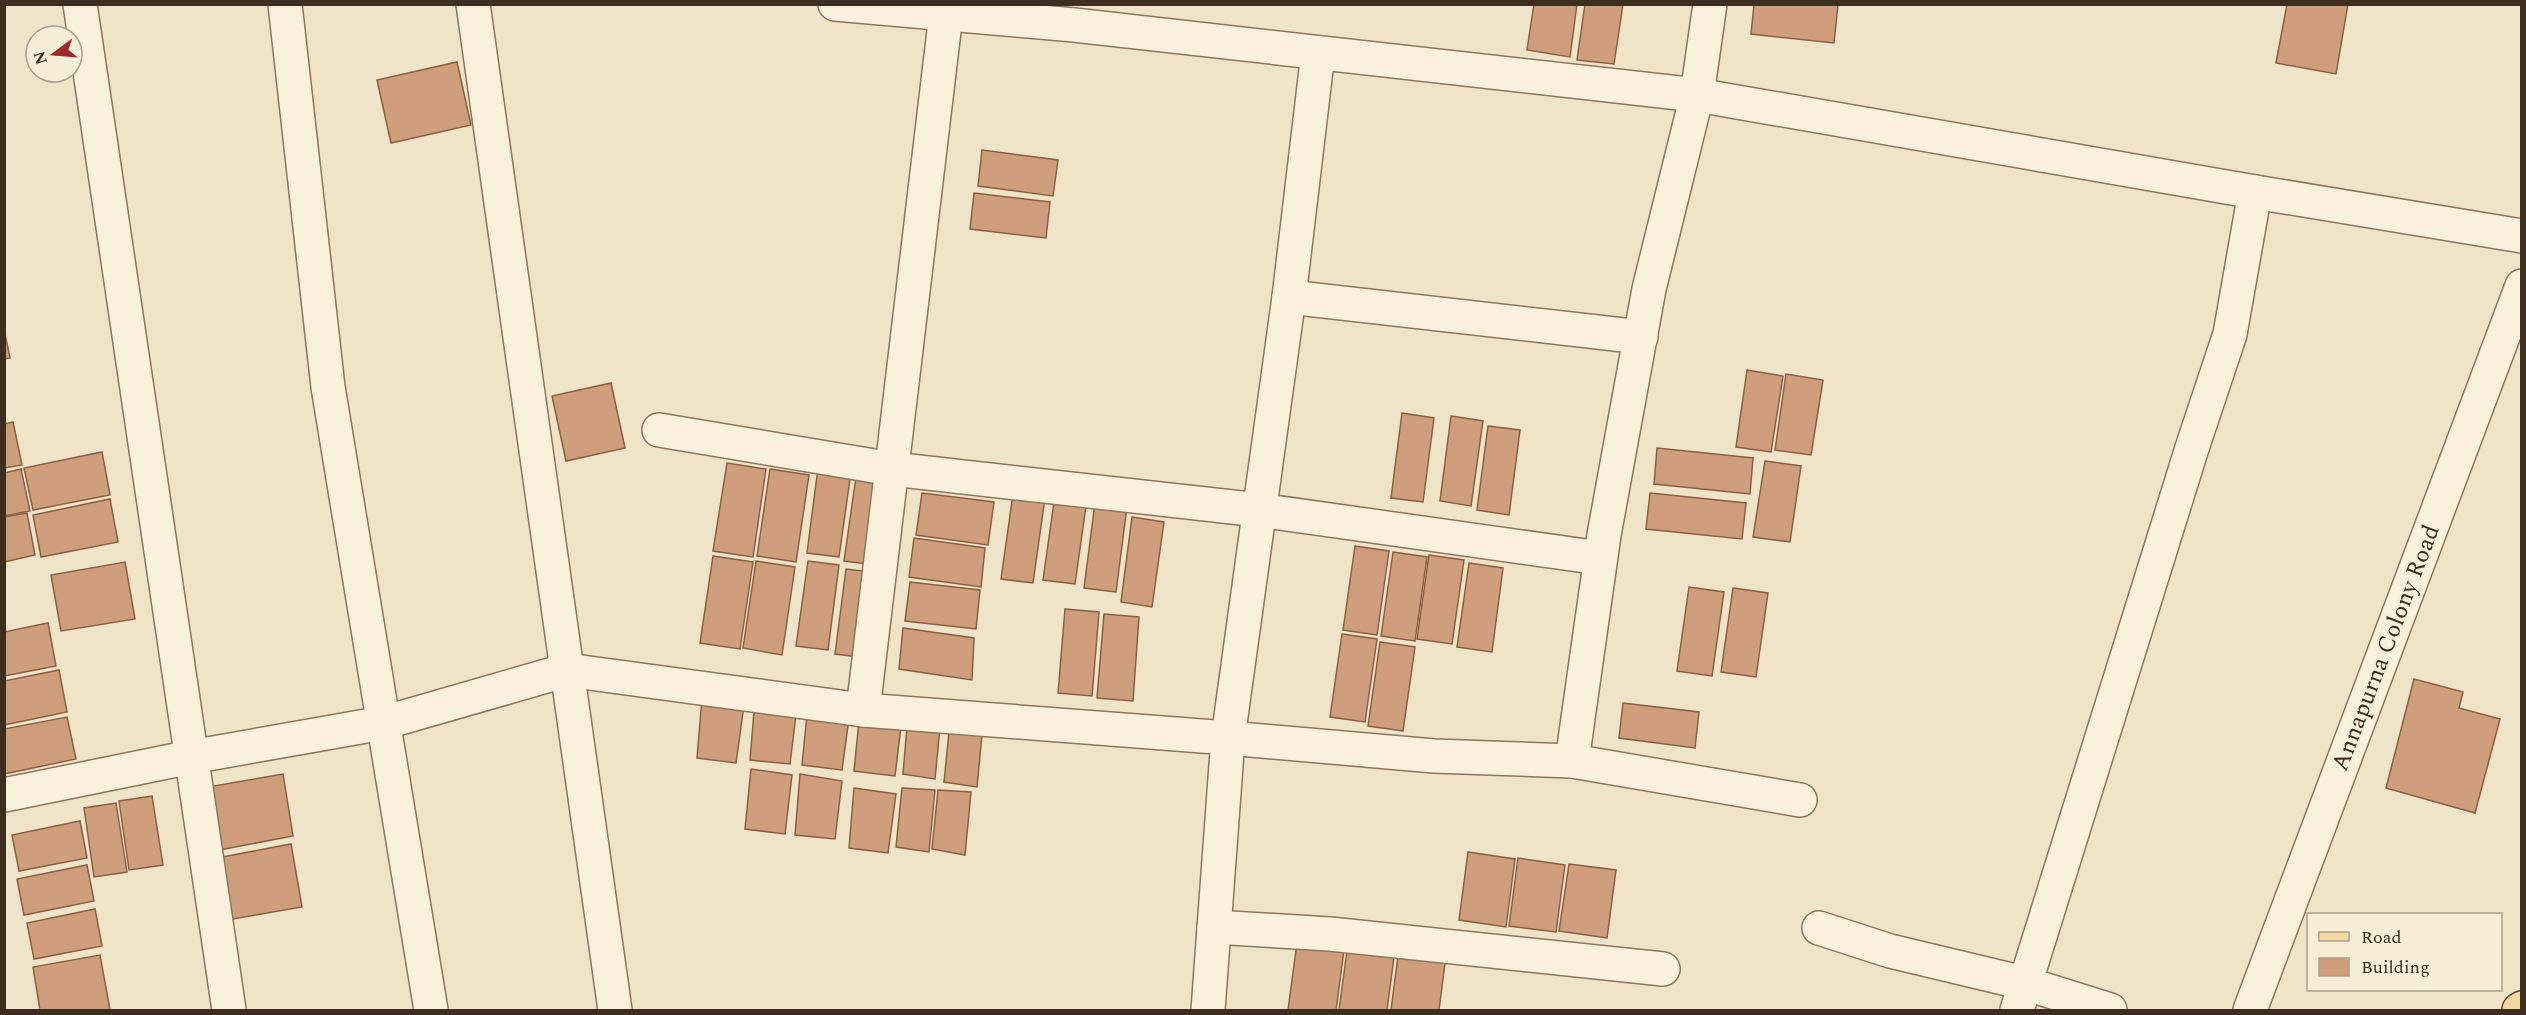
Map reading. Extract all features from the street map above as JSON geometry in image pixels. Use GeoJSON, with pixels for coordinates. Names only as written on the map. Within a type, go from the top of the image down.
{"type":"FeatureCollection","features":[{"type":"Feature","properties":{"kind":"street"},"geometry":{"type":"LineString","coordinates":[[80,4],[229,1011]]}},
{"type":"Feature","properties":{"kind":"street"},"geometry":{"type":"LineString","coordinates":[[285,4],[328,387],[431,1011]]}},
{"type":"Feature","properties":{"kind":"street"},"geometry":{"type":"LineString","coordinates":[[473,4],[615,1011]]}},
{"type":"Feature","properties":{"kind":"street"},"geometry":{"type":"LineString","coordinates":[[835,4],[946,14],[1076,15],[1318,53],[1697,95],[2522,236]]}},
{"type":"Feature","properties":{"kind":"street"},"geometry":{"type":"LineString","coordinates":[[1572,761],[1600,558],[1649,289],[1697,95],[1710,4]]}},
{"type":"Feature","properties":{"kind":"street"},"geometry":{"type":"LineString","coordinates":[[863,710],[946,14]]}},
{"type":"Feature","properties":{"kind":"street"},"geometry":{"type":"LineString","coordinates":[[1208,1011],[1228,738],[1289,297],[1318,53]]}},
{"type":"Feature","properties":{"kind":"street"},"geometry":{"type":"LineString","coordinates":[[2021,997],[2230,334],[2255,192]]}},
{"type":"Feature","properties":{"kind":"street","name":"Annapurna Colony Road"},"geometry":{"type":"LineString","coordinates":[[2250,1011],[2522,286]]}},
{"type":"Feature","properties":{"kind":"street"},"geometry":{"type":"LineString","coordinates":[[1289,297],[1641,337]]}},
{"type":"Feature","properties":{"kind":"street"},"geometry":{"type":"LineString","coordinates":[[659,430],[892,469],[1259,510],[1600,558]]}},
{"type":"Feature","properties":{"kind":"street"},"geometry":{"type":"LineString","coordinates":[[4,795],[191,757],[383,723],[567,670],[863,710],[1434,756],[1572,761],[1800,800]]}},
{"type":"Feature","properties":{"kind":"street"},"geometry":{"type":"LineString","coordinates":[[1214,927],[1330,934],[1663,969]]}},
{"type":"Feature","properties":{"kind":"street"},"geometry":{"type":"LineString","coordinates":[[1819,928],[2021,997],[2110,1011]]}},
{"type":"Feature","properties":{"kind":"building"},"geometry":{"type":"Polygon","coordinates":[[[1534,4],[1577,4],[1570,57],[1527,50],[1534,4]]]}},
{"type":"Feature","properties":{"kind":"building"},"geometry":{"type":"Polygon","coordinates":[[[1585,4],[1623,4],[1614,64],[1577,60],[1585,4]]]}},
{"type":"Feature","properties":{"kind":"building"},"geometry":{"type":"Polygon","coordinates":[[[1754,4],[1838,4],[1834,43],[1751,34],[1754,4]]]}},
{"type":"Feature","properties":{"kind":"building"},"geometry":{"type":"Polygon","coordinates":[[[2287,4],[2348,4],[2336,74],[2276,63],[2287,4]]]}},
{"type":"Feature","properties":{"kind":"building"},"geometry":{"type":"Polygon","coordinates":[[[457,62],[471,125],[391,143],[377,80],[457,62]]]}},
{"type":"Feature","properties":{"kind":"building"},"geometry":{"type":"Polygon","coordinates":[[[982,150],[1058,160],[1053,196],[978,186],[982,150]]]}},
{"type":"Feature","properties":{"kind":"building"},"geometry":{"type":"Polygon","coordinates":[[[974,193],[1050,202],[1046,238],[970,229],[974,193]]]}},
{"type":"Feature","properties":{"kind":"building"},"geometry":{"type":"Polygon","coordinates":[[[4,329],[10,358],[4,359],[4,329]]]}},
{"type":"Feature","properties":{"kind":"building"},"geometry":{"type":"Polygon","coordinates":[[[1747,370],[1783,376],[1771,452],[1736,447],[1747,370]]]}},
{"type":"Feature","properties":{"kind":"building"},"geometry":{"type":"Polygon","coordinates":[[[1786,374],[1823,380],[1811,455],[1775,450],[1786,374]]]}},
{"type":"Feature","properties":{"kind":"building"},"geometry":{"type":"Polygon","coordinates":[[[611,383],[625,448],[566,461],[552,396],[611,383]]]}},
{"type":"Feature","properties":{"kind":"building"},"geometry":{"type":"Polygon","coordinates":[[[1402,413],[1434,418],[1423,502],[1391,498],[1402,413]]]}},
{"type":"Feature","properties":{"kind":"building"},"geometry":{"type":"Polygon","coordinates":[[[1451,416],[1483,421],[1471,506],[1440,501],[1451,416]]]}},
{"type":"Feature","properties":{"kind":"building"},"geometry":{"type":"Polygon","coordinates":[[[13,422],[22,465],[4,468],[4,424],[13,422]]]}},
{"type":"Feature","properties":{"kind":"building"},"geometry":{"type":"Polygon","coordinates":[[[1488,426],[1520,430],[1509,515],[1477,510],[1488,426]]]}},
{"type":"Feature","properties":{"kind":"building"},"geometry":{"type":"Polygon","coordinates":[[[1657,448],[1753,458],[1750,494],[1654,484],[1657,448]]]}},
{"type":"Feature","properties":{"kind":"building"},"geometry":{"type":"Polygon","coordinates":[[[102,452],[110,495],[33,510],[24,468],[102,452]]]}},
{"type":"Feature","properties":{"kind":"building"},"geometry":{"type":"Polygon","coordinates":[[[1765,461],[1801,466],[1790,542],[1753,537],[1765,461]]]}},
{"type":"Feature","properties":{"kind":"building"},"geometry":{"type":"Polygon","coordinates":[[[727,463],[766,469],[753,557],[713,551],[727,463]]]}},
{"type":"Feature","properties":{"kind":"building"},"geometry":{"type":"Polygon","coordinates":[[[818,468],[851,472],[839,557],[807,553],[818,468]]]}},
{"type":"Feature","properties":{"kind":"building"},"geometry":{"type":"Polygon","coordinates":[[[21,469],[30,511],[4,516],[4,473],[21,469]]]}},
{"type":"Feature","properties":{"kind":"building"},"geometry":{"type":"Polygon","coordinates":[[[770,469],[809,475],[796,562],[757,556],[770,469]]]}},
{"type":"Feature","properties":{"kind":"building"},"geometry":{"type":"Polygon","coordinates":[[[856,477],[888,481],[876,565],[844,561],[856,477]]]}},
{"type":"Feature","properties":{"kind":"building"},"geometry":{"type":"Polygon","coordinates":[[[922,493],[994,502],[988,545],[916,535],[922,493]]]}},
{"type":"Feature","properties":{"kind":"building"},"geometry":{"type":"Polygon","coordinates":[[[1650,493],[1746,503],[1742,539],[1646,529],[1650,493]]]}},
{"type":"Feature","properties":{"kind":"building"},"geometry":{"type":"Polygon","coordinates":[[[1013,494],[1045,498],[1033,583],[1001,579],[1013,494]]]}},
{"type":"Feature","properties":{"kind":"building"},"geometry":{"type":"Polygon","coordinates":[[[1055,495],[1087,499],[1075,584],[1043,580],[1055,495]]]}},
{"type":"Feature","properties":{"kind":"building"},"geometry":{"type":"Polygon","coordinates":[[[110,499],[118,542],[41,557],[33,515],[110,499]]]}},
{"type":"Feature","properties":{"kind":"building"},"geometry":{"type":"Polygon","coordinates":[[[1095,503],[1127,507],[1116,592],[1084,588],[1095,503]]]}},
{"type":"Feature","properties":{"kind":"building"},"geometry":{"type":"Polygon","coordinates":[[[27,513],[35,555],[4,562],[4,517],[27,513]]]}},
{"type":"Feature","properties":{"kind":"building"},"geometry":{"type":"Polygon","coordinates":[[[1132,517],[1164,522],[1152,607],[1121,602],[1132,517]]]}},
{"type":"Feature","properties":{"kind":"building"},"geometry":{"type":"Polygon","coordinates":[[[914,538],[985,548],[981,587],[909,577],[914,538]]]}},
{"type":"Feature","properties":{"kind":"building"},"geometry":{"type":"Polygon","coordinates":[[[1355,546],[1389,551],[1377,635],[1343,630],[1355,546]]]}},
{"type":"Feature","properties":{"kind":"building"},"geometry":{"type":"Polygon","coordinates":[[[1393,552],[1427,557],[1415,641],[1381,636],[1393,552]]]}},
{"type":"Feature","properties":{"kind":"building"},"geometry":{"type":"Polygon","coordinates":[[[1429,555],[1464,560],[1452,644],[1417,639],[1429,555]]]}},
{"type":"Feature","properties":{"kind":"building"},"geometry":{"type":"Polygon","coordinates":[[[713,556],[753,562],[740,649],[700,643],[713,556]]]}},
{"type":"Feature","properties":{"kind":"building"},"geometry":{"type":"Polygon","coordinates":[[[756,561],[795,567],[782,655],[743,648],[756,561]]]}},
{"type":"Feature","properties":{"kind":"building"},"geometry":{"type":"Polygon","coordinates":[[[808,561],[839,565],[828,650],[796,646],[808,561]]]}},
{"type":"Feature","properties":{"kind":"building"},"geometry":{"type":"Polygon","coordinates":[[[125,562],[135,619],[61,631],[51,575],[125,562]]]}},
{"type":"Feature","properties":{"kind":"building"},"geometry":{"type":"Polygon","coordinates":[[[1469,563],[1503,568],[1492,652],[1457,647],[1469,563]]]}},
{"type":"Feature","properties":{"kind":"building"},"geometry":{"type":"Polygon","coordinates":[[[846,569],[878,573],[866,658],[835,654],[846,569]]]}},
{"type":"Feature","properties":{"kind":"building"},"geometry":{"type":"Polygon","coordinates":[[[910,582],[980,590],[976,629],[905,621],[910,582]]]}},
{"type":"Feature","properties":{"kind":"building"},"geometry":{"type":"Polygon","coordinates":[[[1689,587],[1724,592],[1712,676],[1677,671],[1689,587]]]}},
{"type":"Feature","properties":{"kind":"building"},"geometry":{"type":"Polygon","coordinates":[[[1733,588],[1768,593],[1756,677],[1721,672],[1733,588]]]}},
{"type":"Feature","properties":{"kind":"building"},"geometry":{"type":"Polygon","coordinates":[[[1065,609],[1099,612],[1092,696],[1058,693],[1065,609]]]}},
{"type":"Feature","properties":{"kind":"building"},"geometry":{"type":"Polygon","coordinates":[[[1104,614],[1139,617],[1133,701],[1097,698],[1104,614]]]}},
{"type":"Feature","properties":{"kind":"building"},"geometry":{"type":"Polygon","coordinates":[[[48,623],[56,666],[4,676],[4,632],[48,623]]]}},
{"type":"Feature","properties":{"kind":"building"},"geometry":{"type":"Polygon","coordinates":[[[903,628],[974,638],[972,680],[899,669],[903,628]]]}},
{"type":"Feature","properties":{"kind":"building"},"geometry":{"type":"Polygon","coordinates":[[[1342,634],[1377,639],[1365,722],[1330,717],[1342,634]]]}},
{"type":"Feature","properties":{"kind":"building"},"geometry":{"type":"Polygon","coordinates":[[[1380,642],[1415,647],[1403,731],[1368,726],[1380,642]]]}},
{"type":"Feature","properties":{"kind":"building"},"geometry":{"type":"Polygon","coordinates":[[[59,670],[67,712],[4,725],[4,681],[59,670]]]}},
{"type":"Feature","properties":{"kind":"building"},"geometry":{"type":"Polygon","coordinates":[[[2414,679],[2463,692],[2459,708],[2500,719],[2475,813],[2386,788],[2414,679]]]}},
{"type":"Feature","properties":{"kind":"building"},"geometry":{"type":"Polygon","coordinates":[[[702,698],[744,705],[736,763],[697,758],[702,698]]]}},
{"type":"Feature","properties":{"kind":"building"},"geometry":{"type":"Polygon","coordinates":[[[755,699],[797,706],[790,764],[750,760],[755,699]]]}},
{"type":"Feature","properties":{"kind":"building"},"geometry":{"type":"Polygon","coordinates":[[[1623,703],[1699,712],[1695,748],[1619,738],[1623,703]]]}},
{"type":"Feature","properties":{"kind":"building"},"geometry":{"type":"Polygon","coordinates":[[[808,705],[850,711],[842,770],[802,765],[808,705]]]}},
{"type":"Feature","properties":{"kind":"building"},"geometry":{"type":"Polygon","coordinates":[[[860,711],[902,718],[895,776],[854,771],[860,711]]]}},
{"type":"Feature","properties":{"kind":"building"},"geometry":{"type":"Polygon","coordinates":[[[908,714],[941,717],[935,779],[903,774],[908,714]]]}},
{"type":"Feature","properties":{"kind":"building"},"geometry":{"type":"Polygon","coordinates":[[[67,717],[76,759],[4,774],[4,729],[67,717]]]}},
{"type":"Feature","properties":{"kind":"building"},"geometry":{"type":"Polygon","coordinates":[[[950,722],[983,724],[977,787],[944,782],[950,722]]]}},
{"type":"Feature","properties":{"kind":"building"},"geometry":{"type":"Polygon","coordinates":[[[751,769],[792,775],[785,834],[745,829],[751,769]]]}},
{"type":"Feature","properties":{"kind":"building"},"geometry":{"type":"Polygon","coordinates":[[[283,774],[293,836],[219,850],[208,787],[283,774]]]}},
{"type":"Feature","properties":{"kind":"building"},"geometry":{"type":"Polygon","coordinates":[[[800,774],[842,781],[835,839],[795,835],[800,774]]]}},
{"type":"Feature","properties":{"kind":"building"},"geometry":{"type":"Polygon","coordinates":[[[854,788],[896,794],[888,853],[849,848],[854,788]]]}},
{"type":"Feature","properties":{"kind":"building"},"geometry":{"type":"Polygon","coordinates":[[[902,788],[935,790],[929,852],[896,847],[902,788]]]}},
{"type":"Feature","properties":{"kind":"building"},"geometry":{"type":"Polygon","coordinates":[[[938,790],[971,792],[965,855],[932,849],[938,790]]]}},
{"type":"Feature","properties":{"kind":"building"},"geometry":{"type":"Polygon","coordinates":[[[152,796],[163,865],[129,870],[119,801],[152,796]]]}},
{"type":"Feature","properties":{"kind":"building"},"geometry":{"type":"Polygon","coordinates":[[[116,803],[127,872],[94,877],[84,808],[116,803]]]}},
{"type":"Feature","properties":{"kind":"building"},"geometry":{"type":"Polygon","coordinates":[[[80,821],[87,858],[19,871],[12,835],[80,821]]]}},
{"type":"Feature","properties":{"kind":"building"},"geometry":{"type":"Polygon","coordinates":[[[291,844],[302,907],[227,920],[217,858],[291,844]]]}},
{"type":"Feature","properties":{"kind":"building"},"geometry":{"type":"Polygon","coordinates":[[[1468,852],[1515,859],[1506,927],[1459,920],[1468,852]]]}},
{"type":"Feature","properties":{"kind":"building"},"geometry":{"type":"Polygon","coordinates":[[[1518,858],[1565,865],[1556,932],[1509,926],[1518,858]]]}},
{"type":"Feature","properties":{"kind":"building"},"geometry":{"type":"Polygon","coordinates":[[[1569,864],[1616,870],[1607,938],[1559,931],[1569,864]]]}},
{"type":"Feature","properties":{"kind":"building"},"geometry":{"type":"Polygon","coordinates":[[[87,865],[94,901],[24,915],[17,879],[87,865]]]}},
{"type":"Feature","properties":{"kind":"building"},"geometry":{"type":"Polygon","coordinates":[[[95,909],[102,946],[34,959],[27,923],[95,909]]]}},
{"type":"Feature","properties":{"kind":"building"},"geometry":{"type":"Polygon","coordinates":[[[1297,943],[1344,950],[1336,1010],[1288,1010],[1297,943]]]}},
{"type":"Feature","properties":{"kind":"building"},"geometry":{"type":"Polygon","coordinates":[[[1347,951],[1394,957],[1387,1010],[1339,1010],[1347,951]]]}},
{"type":"Feature","properties":{"kind":"building"},"geometry":{"type":"Polygon","coordinates":[[[100,955],[110,1010],[40,1010],[33,967],[100,955]]]}},
{"type":"Feature","properties":{"kind":"building"},"geometry":{"type":"Polygon","coordinates":[[[1398,956],[1445,963],[1439,1010],[1391,1010],[1398,956]]]}}]}
